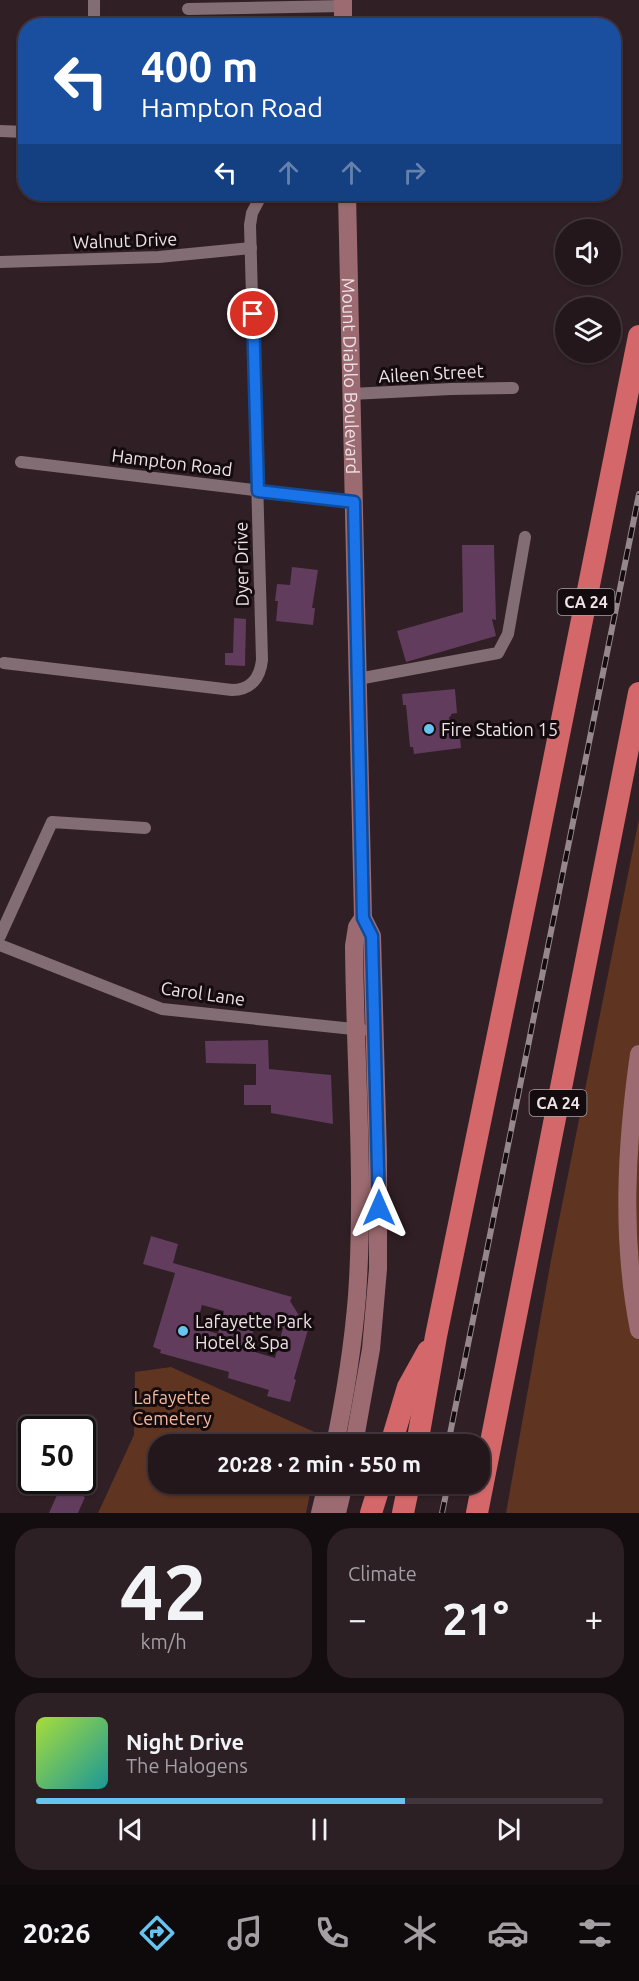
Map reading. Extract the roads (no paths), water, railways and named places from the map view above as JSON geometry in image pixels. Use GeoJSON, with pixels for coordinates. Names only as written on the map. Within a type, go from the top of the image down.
{"type":"FeatureCollection","features":[{"type":"Feature","properties":{"kind":"highway","name":"CA 24"},"geometry":{"type":"LineString","coordinates":[[419,1434],[436,1336],[639,336]]}},
{"type":"Feature","properties":{"kind":"highway","name":"CA 24"},"geometry":{"type":"LineString","coordinates":[[477,1513],[639,693]]}},
{"type":"Feature","properties":{"kind":"highway"},"geometry":{"type":"LineString","coordinates":[[394,1434],[408,1387],[436,1336]]}},
{"type":"Feature","properties":{"kind":"highway"},"geometry":{"type":"LineString","coordinates":[[371,1513],[377,1494]]}},
{"type":"Feature","properties":{"kind":"highway"},"geometry":{"type":"LineString","coordinates":[[403,1513],[407,1494]]}},
{"type":"Feature","properties":{"kind":"main road","name":"Mount Diablo Boulevard"},"geometry":{"type":"LineString","coordinates":[[347,201],[363,918],[372,936],[378,1158],[378,1269],[371,1349],[356,1434]]}},
{"type":"Feature","properties":{"kind":"main road","name":"Mount Diablo Boulevard"},"geometry":{"type":"LineString","coordinates":[[337,1434],[352,1346],[357,1296],[359,1208],[354,946],[357,927],[363,918]]}},
{"type":"Feature","properties":{"kind":"main road"},"geometry":{"type":"LineString","coordinates":[[639,1054],[630,1130],[627,1202],[629,1256],[639,1330]]}},
{"type":"Feature","properties":{"kind":"main road"},"geometry":{"type":"LineString","coordinates":[[320,1513],[325,1494]]}},
{"type":"Feature","properties":{"kind":"main road"},"geometry":{"type":"LineString","coordinates":[[337,1513],[342,1494]]}},
{"type":"Feature","properties":{"kind":"street"},"geometry":{"type":"LineString","coordinates":[[94,0],[94,18]]}},
{"type":"Feature","properties":{"kind":"street"},"geometry":{"type":"LineString","coordinates":[[188,9],[343,3]]}},
{"type":"Feature","properties":{"kind":"street"},"geometry":{"type":"LineString","coordinates":[[0,131],[18,132]]}},
{"type":"Feature","properties":{"kind":"street","name":"Dyer Drive"},"geometry":{"type":"LineString","coordinates":[[4,663],[232,690],[247,687],[258,676],[262,660],[250,225],[252,213],[258,201]]}},
{"type":"Feature","properties":{"kind":"street","name":"Walnut Drive"},"geometry":{"type":"LineString","coordinates":[[0,262],[159,257],[251,248]]}},
{"type":"Feature","properties":{"kind":"street","name":"Aileen Street"},"geometry":{"type":"LineString","coordinates":[[351,394],[513,388]]}},
{"type":"Feature","properties":{"kind":"street","name":"Hampton Road"},"geometry":{"type":"LineString","coordinates":[[21,462],[354,502]]}},
{"type":"Feature","properties":{"kind":"street"},"geometry":{"type":"LineString","coordinates":[[358,679],[498,653],[508,634],[525,537]]}},
{"type":"Feature","properties":{"kind":"street"},"geometry":{"type":"LineString","coordinates":[[0,936],[52,822],[145,828]]}},
{"type":"Feature","properties":{"kind":"street","name":"Carol Lane"},"geometry":{"type":"LineString","coordinates":[[0,945],[162,1009],[375,1031]]}},
{"type":"Feature","properties":{"kind":"railway"},"geometry":{"type":"LineString","coordinates":[[450,1434],[639,494]]}},
{"type":"Feature","properties":{"kind":"railway"},"geometry":{"type":"LineString","coordinates":[[442,1513],[446,1494]]}},
{"type":"Feature","properties":{"kind":"place","name":"Fire Station 15"},"geometry":{"type":"Point","coordinates":[429,729]}},
{"type":"Feature","properties":{"kind":"place","name":"Lafayette Park Hotel & Spa"},"geometry":{"type":"Point","coordinates":[183,1331]}},
{"type":"Feature","properties":{"kind":"park label","name":"Lafayette Cemetery"},"geometry":{"type":"Point","coordinates":[172,1407]}}]}
